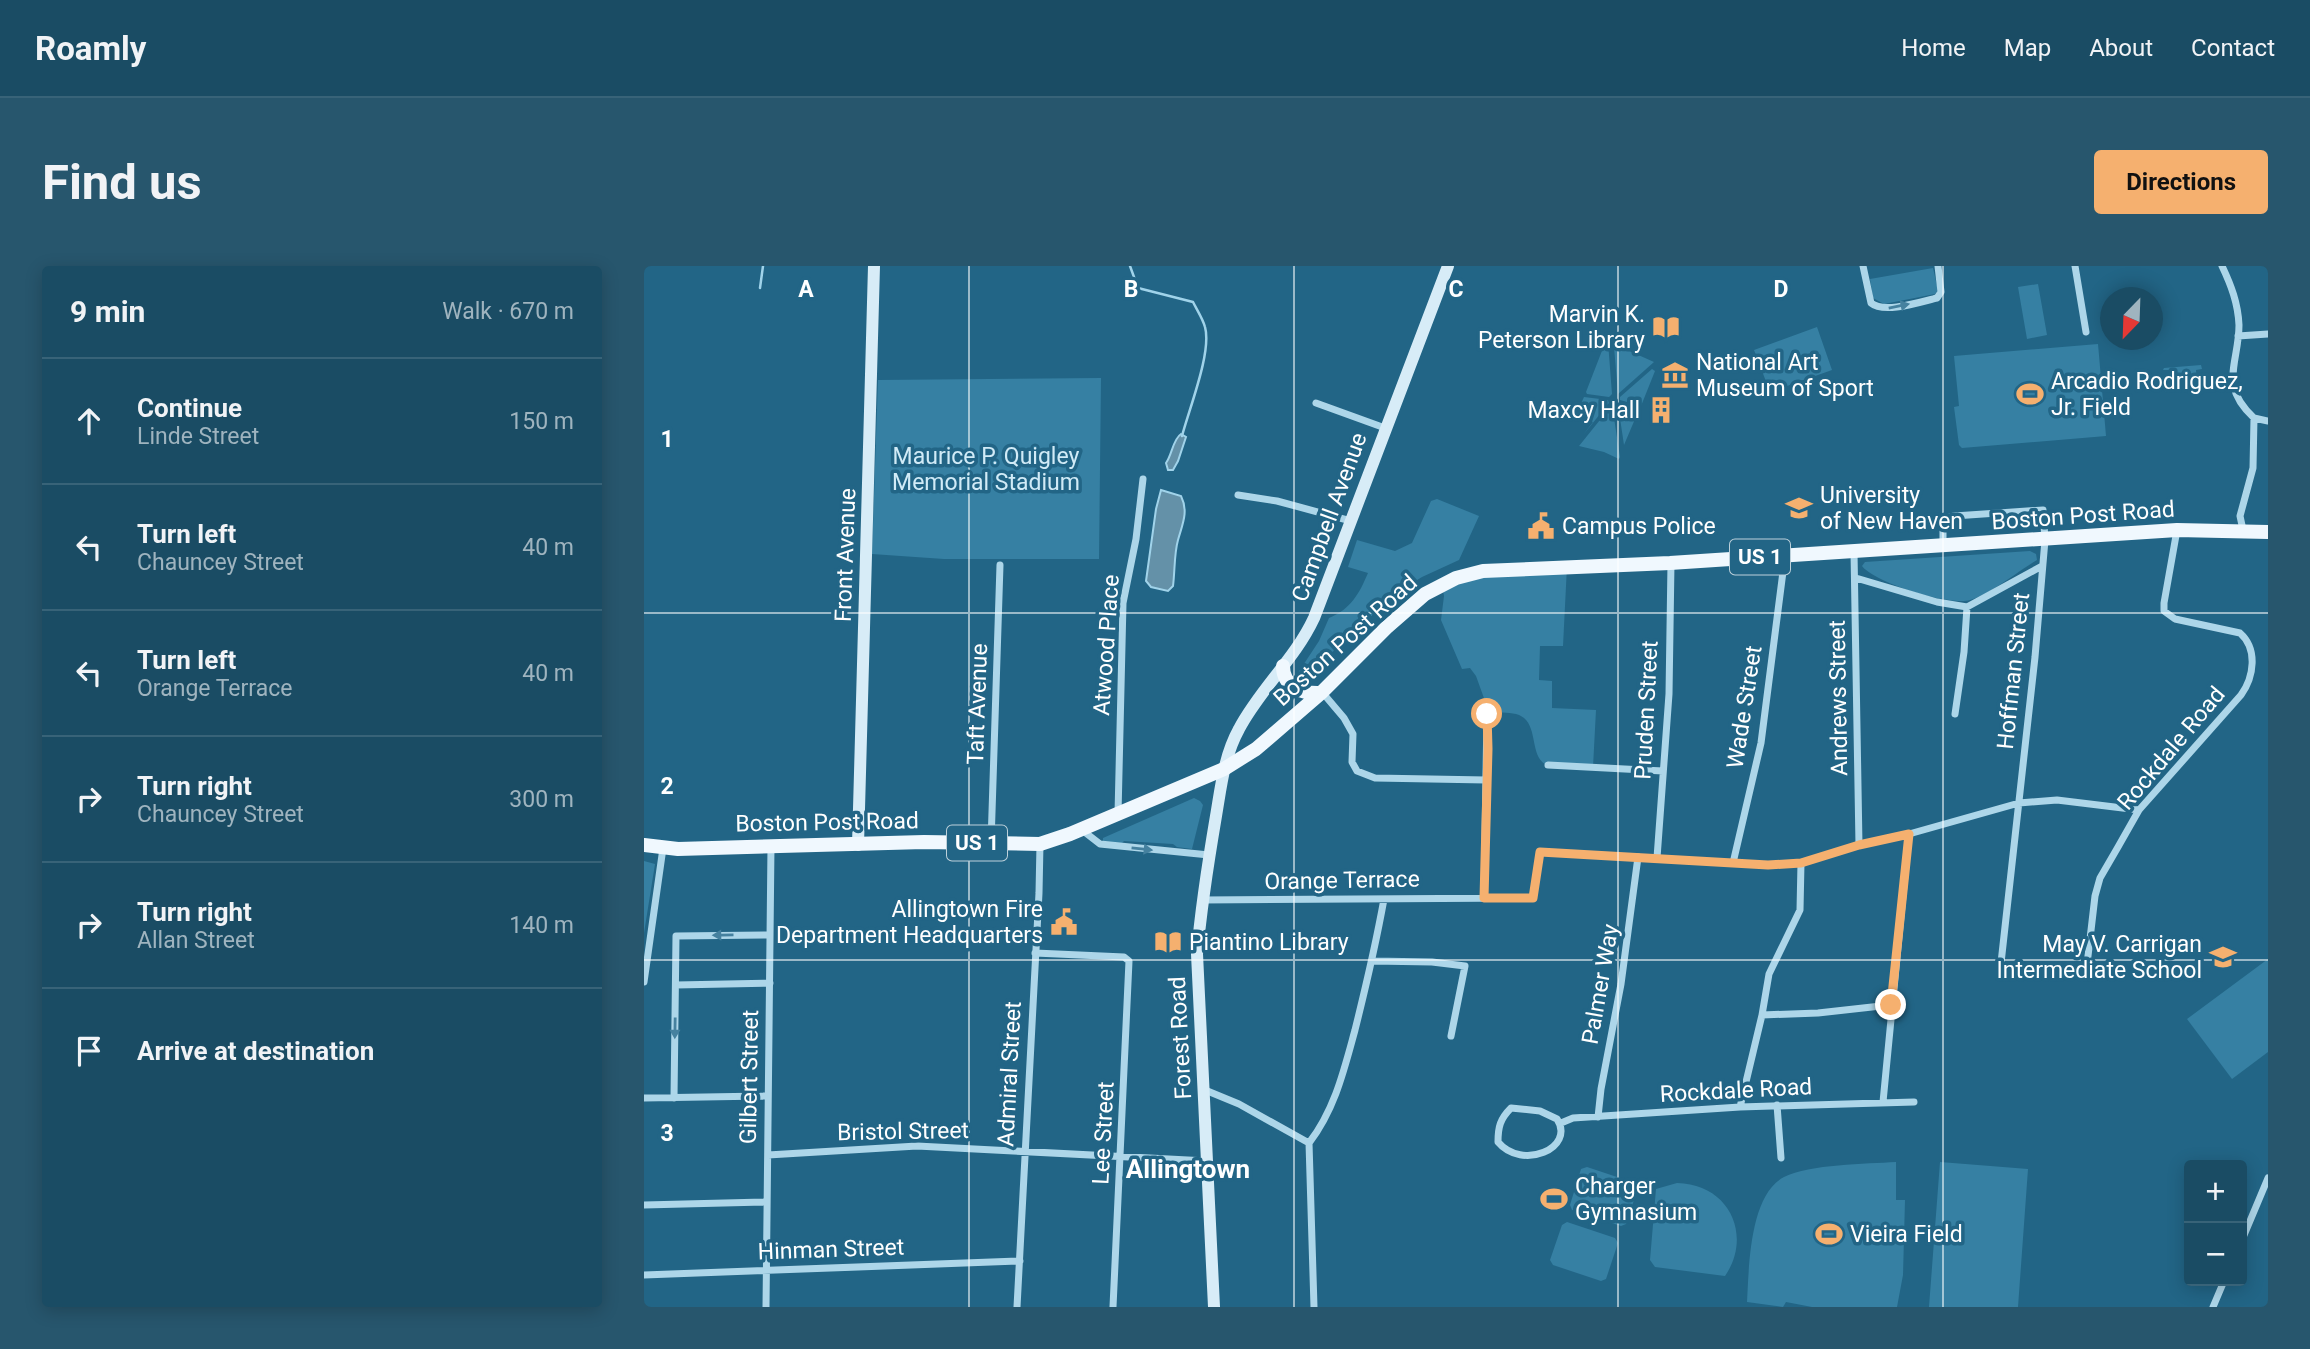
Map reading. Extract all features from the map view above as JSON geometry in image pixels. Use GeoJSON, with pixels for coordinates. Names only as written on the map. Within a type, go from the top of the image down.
{"type":"FeatureCollection","features":[{"type":"Feature","properties":{"kind":"main road","name":"Front Avenue"},"geometry":{"type":"LineString","coordinates":[[858,845],[874,266]]}},
{"type":"Feature","properties":{"kind":"main road","name":"Campbell Avenue"},"geometry":{"type":"LineString","coordinates":[[1224,769],[1245,718],[1310,626],[1448,266]]}},
{"type":"Feature","properties":{"kind":"main road","name":"Boston Post Road"},"geometry":{"type":"LineString","coordinates":[[644,845],[663,848],[1040,844],[1224,769],[1276,733],[1425,594],[1456,578],[1483,570],[1671,563],[2177,530],[2268,532]]}},
{"type":"Feature","properties":{"kind":"main road"},"geometry":{"type":"LineString","coordinates":[[1283,666],[1284,677],[1294,688],[1307,693],[1321,692]]}},
{"type":"Feature","properties":{"kind":"main road","name":"Forest Road"},"geometry":{"type":"LineString","coordinates":[[1214,1307],[1197,954],[1201,900],[1224,769]]}},
{"type":"Feature","properties":{"kind":"street"},"geometry":{"type":"LineString","coordinates":[[1863,266],[1871,303],[1875,307],[1885,309],[1937,298],[1941,292],[1938,266]]}},
{"type":"Feature","properties":{"kind":"street"},"geometry":{"type":"LineString","coordinates":[[2075,266],[2086,332]]}},
{"type":"Feature","properties":{"kind":"street"},"geometry":{"type":"LineString","coordinates":[[2222,266],[2235,299],[2238,336],[2232,382],[2244,406],[2254,418],[2268,421]]}},
{"type":"Feature","properties":{"kind":"street"},"geometry":{"type":"LineString","coordinates":[[2238,336],[2268,334]]}},
{"type":"Feature","properties":{"kind":"street"},"geometry":{"type":"LineString","coordinates":[[1317,403],[1385,428]]}},
{"type":"Feature","properties":{"kind":"street"},"geometry":{"type":"LineString","coordinates":[[2243,530],[2240,516],[2253,468],[2254,418]]}},
{"type":"Feature","properties":{"kind":"street","name":"Atwood Place"},"geometry":{"type":"LineString","coordinates":[[1118,814],[1124,603],[1136,539],[1143,479]]}},
{"type":"Feature","properties":{"kind":"street"},"geometry":{"type":"LineString","coordinates":[[1238,495],[1277,500],[1351,521]]}},
{"type":"Feature","properties":{"kind":"street","name":"Hoffman Street"},"geometry":{"type":"LineString","coordinates":[[1943,547],[1943,519],[2043,510],[2045,540],[2001,963]]}},
{"type":"Feature","properties":{"kind":"street","name":"Rockdale Road"},"geometry":{"type":"LineString","coordinates":[[2086,973],[2095,896],[2101,878],[2139,810],[2241,695],[2249,683],[2252,670],[2250,649],[2244,637],[2236,631],[2179,620],[2164,611],[2177,530]]}},
{"type":"Feature","properties":{"kind":"street","name":"Andrews Street"},"geometry":{"type":"LineString","coordinates":[[1854,552],[1859,845]]}},
{"type":"Feature","properties":{"kind":"street","name":"Wade Street"},"geometry":{"type":"LineString","coordinates":[[1733,863],[1761,743],[1785,556]]}},
{"type":"Feature","properties":{"kind":"street","name":"Pruden Street"},"geometry":{"type":"LineString","coordinates":[[1657,858],[1669,694],[1671,563]]}},
{"type":"Feature","properties":{"kind":"street","name":"Taft Avenue"},"geometry":{"type":"LineString","coordinates":[[991,843],[1000,565]]}},
{"type":"Feature","properties":{"kind":"street"},"geometry":{"type":"LineString","coordinates":[[1856,578],[1937,602],[1967,607],[2042,566]]}},
{"type":"Feature","properties":{"kind":"street"},"geometry":{"type":"LineString","coordinates":[[1955,714],[1967,607]]}},
{"type":"Feature","properties":{"kind":"street"},"geometry":{"type":"LineString","coordinates":[[1321,692],[1350,727],[1354,738],[1352,762],[1361,774],[1375,778],[1486,780]]}},
{"type":"Feature","properties":{"kind":"street"},"geometry":{"type":"LineString","coordinates":[[1484,898],[1487,714]]}},
{"type":"Feature","properties":{"kind":"street"},"geometry":{"type":"LineString","coordinates":[[1548,765],[1663,771]]}},
{"type":"Feature","properties":{"kind":"street"},"geometry":{"type":"LineString","coordinates":[[1637,857],[1768,865],[1801,863],[2019,803],[2057,800],[2139,810]]}},
{"type":"Feature","properties":{"kind":"street"},"geometry":{"type":"LineString","coordinates":[[1081,829],[1100,844],[1209,855]]}},
{"type":"Feature","properties":{"kind":"street"},"geometry":{"type":"LineString","coordinates":[[1882,1102],[1909,834]]}},
{"type":"Feature","properties":{"kind":"street","name":"Admiral Street"},"geometry":{"type":"LineString","coordinates":[[1017,1307],[1040,844]]}},
{"type":"Feature","properties":{"kind":"street","name":"Gilbert Street"},"geometry":{"type":"LineString","coordinates":[[766,1307],[771,846]]}},
{"type":"Feature","properties":{"kind":"street"},"geometry":{"type":"LineString","coordinates":[[644,982],[663,848]]}},
{"type":"Feature","properties":{"kind":"street","name":"Orange Terrace"},"geometry":{"type":"LineString","coordinates":[[1201,900],[1533,898],[1540,852],[1637,857]]}},
{"type":"Feature","properties":{"kind":"street","name":"Palmer Way"},"geometry":{"type":"LineString","coordinates":[[1598,1117],[1626,953],[1637,857]]}},
{"type":"Feature","properties":{"kind":"street"},"geometry":{"type":"LineString","coordinates":[[1740,1107],[1769,974],[1800,910],[1801,863]]}},
{"type":"Feature","properties":{"kind":"street"},"geometry":{"type":"LineString","coordinates":[[1314,1307],[1309,1143],[1323,1125],[1339,1091],[1373,961],[1384,899]]}},
{"type":"Feature","properties":{"kind":"street"},"geometry":{"type":"LineString","coordinates":[[674,1098],[676,936],[769,935]]}},
{"type":"Feature","properties":{"kind":"street","name":"Lee Street"},"geometry":{"type":"LineString","coordinates":[[1035,953],[1124,957],[1129,961],[1113,1307]]}},
{"type":"Feature","properties":{"kind":"street"},"geometry":{"type":"LineString","coordinates":[[1373,961],[1432,962],[1465,966],[1451,1036]]}},
{"type":"Feature","properties":{"kind":"street"},"geometry":{"type":"LineString","coordinates":[[676,985],[770,984]]}},
{"type":"Feature","properties":{"kind":"street"},"geometry":{"type":"LineString","coordinates":[[1762,1015],[1818,1013],[1891,1005]]}},
{"type":"Feature","properties":{"kind":"street"},"geometry":{"type":"LineString","coordinates":[[1205,1090],[1239,1104],[1309,1143]]}},
{"type":"Feature","properties":{"kind":"street"},"geometry":{"type":"LineString","coordinates":[[644,1098],[768,1096]]}},
{"type":"Feature","properties":{"kind":"street","name":"Rockdale Road"},"geometry":{"type":"LineString","coordinates":[[1560,1123],[1573,1118],[1740,1107],[1914,1102]]}},
{"type":"Feature","properties":{"kind":"street"},"geometry":{"type":"LineString","coordinates":[[1777,1105],[1781,1158]]}},
{"type":"Feature","properties":{"kind":"street"},"geometry":{"type":"LineString","coordinates":[[1511,1108],[1550,1114],[1560,1123],[1557,1142],[1544,1154],[1520,1155],[1503,1149],[1498,1142],[1498,1127],[1511,1108]]}},
{"type":"Feature","properties":{"kind":"street","name":"Bristol Street"},"geometry":{"type":"LineString","coordinates":[[768,1155],[917,1146],[1207,1161]]}},
{"type":"Feature","properties":{"kind":"street"},"geometry":{"type":"LineString","coordinates":[[2247,1228],[2268,1178]]}},
{"type":"Feature","properties":{"kind":"street"},"geometry":{"type":"LineString","coordinates":[[644,1205],[767,1202]]}},
{"type":"Feature","properties":{"kind":"street","name":"Hinman Street"},"geometry":{"type":"LineString","coordinates":[[644,1275],[1020,1261]]}},
{"type":"Feature","properties":{"kind":"street"},"geometry":{"type":"LineString","coordinates":[[2213,1307],[2222,1286]]}},
{"type":"Feature","properties":{"kind":"green space"},"geometry":{"type":"Polygon","coordinates":[[[1933,268],[1938,290],[1935,294],[1884,304],[1873,298],[1870,279],[1933,268]]]}},
{"type":"Feature","properties":{"kind":"green space"},"geometry":{"type":"Polygon","coordinates":[[[2038,284],[2047,335],[2027,339],[2018,287],[2038,284]]]}},
{"type":"Feature","properties":{"kind":"green space"},"geometry":{"type":"Polygon","coordinates":[[[1817,327],[1832,370],[1770,392],[1754,350],[1817,327]]]}},
{"type":"Feature","properties":{"kind":"green space"},"geometry":{"type":"Polygon","coordinates":[[[1608,342],[1612,394],[1609,397],[1587,394],[1605,343],[1608,342]]]}},
{"type":"Feature","properties":{"kind":"green space","name":"Arcadio Rodriguez, Jr. Field"},"geometry":{"type":"Polygon","coordinates":[[[2098,344],[2106,436],[1962,448],[1959,445],[1954,407],[1959,406],[1954,356],[2098,344]]]}},
{"type":"Feature","properties":{"kind":"green space"},"geometry":{"type":"Polygon","coordinates":[[[1616,345],[1654,362],[1618,394],[1614,347],[1616,345]]]}},
{"type":"Feature","properties":{"kind":"green space"},"geometry":{"type":"Polygon","coordinates":[[[2201,365],[2202,369],[2196,370],[2197,386],[2203,387],[2203,390],[2165,392],[2165,389],[2172,388],[2170,370],[2163,370],[2164,368],[2201,365]]]}},
{"type":"Feature","properties":{"kind":"green space"},"geometry":{"type":"Polygon","coordinates":[[[1652,369],[1655,371],[1641,406],[1620,400],[1620,397],[1652,369]]]}},
{"type":"Feature","properties":{"kind":"green space","name":"Maurice P. Quigley Memorial Stadium"},"geometry":{"type":"Polygon","coordinates":[[[1101,378],[1099,559],[944,559],[872,554],[878,380],[1101,378]]]}},
{"type":"Feature","properties":{"kind":"green space"},"geometry":{"type":"Polygon","coordinates":[[[1584,397],[1608,400],[1609,403],[1583,435],[1593,422],[1579,417],[1578,410],[1584,397]]]}},
{"type":"Feature","properties":{"kind":"green space"},"geometry":{"type":"Polygon","coordinates":[[[1619,403],[1638,412],[1624,445],[1618,405],[1619,403]]]}},
{"type":"Feature","properties":{"kind":"green space"},"geometry":{"type":"Polygon","coordinates":[[[1612,405],[1620,457],[1619,459],[1579,446],[1612,405]]]}},
{"type":"Feature","properties":{"kind":"green space"},"geometry":{"type":"Polygon","coordinates":[[[1437,499],[1479,516],[1459,560],[1399,591],[1336,648],[1308,680],[1299,683],[1294,679],[1319,641],[1329,618],[1353,600],[1368,573],[1348,567],[1357,540],[1395,551],[1412,543],[1431,501],[1437,499]]]}},
{"type":"Feature","properties":{"kind":"green space"},"geometry":{"type":"Polygon","coordinates":[[[2030,551],[2036,554],[2037,560],[1987,593],[1960,601],[1946,600],[1896,586],[1862,566],[1865,562],[2030,551]]]}},
{"type":"Feature","properties":{"kind":"green space"},"geometry":{"type":"Polygon","coordinates":[[[1567,566],[1563,646],[1540,646],[1539,680],[1552,681],[1552,708],[1596,710],[1593,767],[1550,766],[1538,756],[1532,732],[1524,718],[1513,713],[1489,712],[1476,676],[1470,668],[1462,669],[1441,620],[1444,596],[1442,584],[1456,578],[1567,566]]]}},
{"type":"Feature","properties":{"kind":"green space"},"geometry":{"type":"Polygon","coordinates":[[[1194,798],[1203,805],[1192,849],[1173,844],[1103,842],[1103,838],[1194,798]]]}},
{"type":"Feature","properties":{"kind":"green space"},"geometry":{"type":"Polygon","coordinates":[[[644,861],[655,864],[644,933],[644,861]]]}},
{"type":"Feature","properties":{"kind":"green space"},"geometry":{"type":"Polygon","coordinates":[[[2268,959],[2268,1052],[2232,1079],[2187,1019],[2268,959]]]}},
{"type":"Feature","properties":{"kind":"green space","name":"Vieira Field"},"geometry":{"type":"Polygon","coordinates":[[[1896,1162],[1896,1200],[1905,1200],[1903,1275],[1897,1307],[1812,1307],[1786,1302],[1783,1307],[1747,1302],[1753,1234],[1757,1216],[1772,1186],[1784,1177],[1808,1169],[1896,1162]]]}},
{"type":"Feature","properties":{"kind":"green space"},"geometry":{"type":"Polygon","coordinates":[[[1940,1162],[2028,1169],[2018,1307],[1929,1307],[1940,1162]]]}},
{"type":"Feature","properties":{"kind":"green space"},"geometry":{"type":"Polygon","coordinates":[[[1587,1167],[1635,1183],[1638,1188],[1626,1224],[1621,1226],[1572,1210],[1570,1205],[1581,1169],[1587,1167]]]}},
{"type":"Feature","properties":{"kind":"green space"},"geometry":{"type":"Polygon","coordinates":[[[1677,1183],[1710,1192],[1731,1214],[1737,1244],[1725,1276],[1655,1267],[1650,1260],[1656,1189],[1677,1183]]]}},
{"type":"Feature","properties":{"kind":"green space"},"geometry":{"type":"Polygon","coordinates":[[[1567,1222],[1615,1238],[1618,1243],[1606,1279],[1601,1281],[1553,1265],[1550,1260],[1562,1225],[1567,1222]]]}},
{"type":"Feature","properties":{"kind":"shaded area"},"geometry":{"type":"Polygon","coordinates":[[[1181,434],[1186,437],[1178,461],[1173,470],[1168,470],[1166,463],[1181,434]]]}},
{"type":"Feature","properties":{"kind":"shaded area"},"geometry":{"type":"Polygon","coordinates":[[[1161,490],[1181,496],[1184,508],[1173,586],[1168,591],[1151,587],[1146,581],[1161,490]]]}},
{"type":"Feature","properties":{"kind":"waterway"},"geometry":{"type":"LineString","coordinates":[[760,288],[763,266]]}},
{"type":"Feature","properties":{"kind":"waterway"},"geometry":{"type":"LineString","coordinates":[[1130,266],[1138,288],[1193,302],[1204,324],[1206,338],[1203,365],[1182,436]]}},
{"type":"Feature","properties":{"kind":"place","name":"Marvin K. Peterson Library"},"geometry":{"type":"Point","coordinates":[1666,327]}},
{"type":"Feature","properties":{"kind":"place","name":"National Art Museum of Sport"},"geometry":{"type":"Point","coordinates":[1675,375]}},
{"type":"Feature","properties":{"kind":"place","name":"Arcadio Rodriguez, Jr. Field"},"geometry":{"type":"Point","coordinates":[2030,394]}},
{"type":"Feature","properties":{"kind":"place","name":"Maxcy Hall"},"geometry":{"type":"Point","coordinates":[1661,410]}},
{"type":"Feature","properties":{"kind":"place","name":"University of New Haven"},"geometry":{"type":"Point","coordinates":[1799,508]}},
{"type":"Feature","properties":{"kind":"place","name":"Campus Police"},"geometry":{"type":"Point","coordinates":[1541,526]}},
{"type":"Feature","properties":{"kind":"place","name":"Allingtown Fire Department Headquarters"},"geometry":{"type":"Point","coordinates":[1064,922]}},
{"type":"Feature","properties":{"kind":"place","name":"Piantino Library"},"geometry":{"type":"Point","coordinates":[1168,942]}},
{"type":"Feature","properties":{"kind":"place","name":"May V. Carrigan Intermediate School"},"geometry":{"type":"Point","coordinates":[2223,957]}},
{"type":"Feature","properties":{"kind":"place","name":"Charger Gymnasium"},"geometry":{"type":"Point","coordinates":[1554,1199]}},
{"type":"Feature","properties":{"kind":"place","name":"Vieira Field"},"geometry":{"type":"Point","coordinates":[1829,1234]}},
{"type":"Feature","properties":{"kind":"district","name":"Allingtown"},"geometry":{"type":"Point","coordinates":[1188,1169]}},
{"type":"Feature","properties":{"kind":"route"},"geometry":{"type":"LineString","coordinates":[[1487,714],[1484,898],[1533,898],[1540,852],[1768,865],[1801,863],[1859,845],[1909,834],[1891,1005]]}}]}
